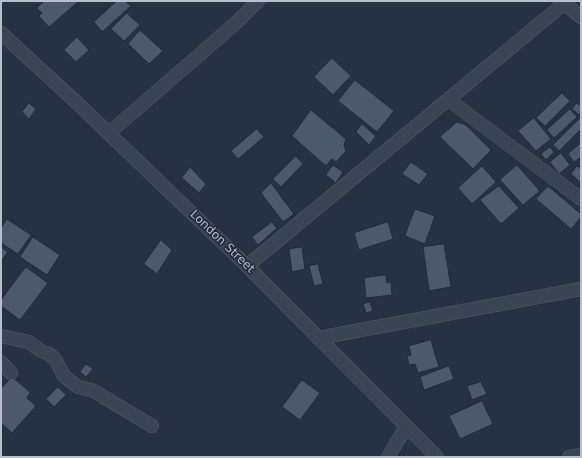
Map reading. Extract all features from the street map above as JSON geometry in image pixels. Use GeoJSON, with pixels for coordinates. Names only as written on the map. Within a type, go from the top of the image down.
{"type":"FeatureCollection","features":[{"type":"Feature","properties":{"kind":"street"},"geometry":{"type":"LineString","coordinates":[[109,133],[236,23],[258,1]]}},
{"type":"Feature","properties":{"kind":"street"},"geometry":{"type":"LineString","coordinates":[[247,266],[566,2],[581,17]]}},
{"type":"Feature","properties":{"kind":"street","name":"London Street"},"geometry":{"type":"LineString","coordinates":[[1,34],[109,133],[247,266],[437,457]]}},
{"type":"Feature","properties":{"kind":"street"},"geometry":{"type":"LineString","coordinates":[[449,100],[581,199]]}},
{"type":"Feature","properties":{"kind":"street"},"geometry":{"type":"LineString","coordinates":[[318,338],[581,289]]}},
{"type":"Feature","properties":{"kind":"street"},"geometry":{"type":"LineString","coordinates":[[1,336],[29,342],[41,352],[52,356],[64,376],[78,387],[92,390],[152,426]]}},
{"type":"Feature","properties":{"kind":"street"},"geometry":{"type":"LineString","coordinates":[[1,362],[11,373]]}},
{"type":"Feature","properties":{"kind":"street"},"geometry":{"type":"LineString","coordinates":[[388,457],[406,427]]}},
{"type":"Feature","properties":{"kind":"street"},"geometry":{"type":"LineString","coordinates":[[568,457],[581,455]]}},
{"type":"Feature","properties":{"kind":"building"},"geometry":{"type":"Polygon","coordinates":[[[42,1],[79,1],[49,27],[39,16],[42,13],[37,8],[43,2],[42,1]]]}},
{"type":"Feature","properties":{"kind":"building"},"geometry":{"type":"Polygon","coordinates":[[[117,1],[125,1],[131,6],[102,32],[94,22],[117,1]]]}},
{"type":"Feature","properties":{"kind":"building"},"geometry":{"type":"Polygon","coordinates":[[[127,13],[140,25],[124,41],[111,29],[127,13]]]}},
{"type":"Feature","properties":{"kind":"building"},"geometry":{"type":"Polygon","coordinates":[[[140,30],[163,51],[149,64],[128,44],[140,30]]]}},
{"type":"Feature","properties":{"kind":"building"},"geometry":{"type":"Polygon","coordinates":[[[77,37],[89,50],[76,62],[64,50],[77,37]]]}},
{"type":"Feature","properties":{"kind":"building"},"geometry":{"type":"Polygon","coordinates":[[[332,58],[351,76],[333,95],[314,77],[332,58]]]}},
{"type":"Feature","properties":{"kind":"building"},"geometry":{"type":"Polygon","coordinates":[[[355,80],[394,111],[377,132],[338,101],[355,80]]]}},
{"type":"Feature","properties":{"kind":"building"},"geometry":{"type":"Polygon","coordinates":[[[562,93],[570,101],[545,126],[536,118],[562,93]]]}},
{"type":"Feature","properties":{"kind":"building"},"geometry":{"type":"Polygon","coordinates":[[[29,103],[36,109],[29,119],[22,112],[29,103]]]}},
{"type":"Feature","properties":{"kind":"building"},"geometry":{"type":"Polygon","coordinates":[[[577,103],[581,106],[581,112],[579,115],[572,109],[577,103]]]}},
{"type":"Feature","properties":{"kind":"building"},"geometry":{"type":"Polygon","coordinates":[[[570,109],[577,117],[554,138],[547,130],[570,109]]]}},
{"type":"Feature","properties":{"kind":"building"},"geometry":{"type":"Polygon","coordinates":[[[311,110],[346,139],[344,145],[346,151],[336,162],[332,159],[326,166],[292,136],[311,110]]]}},
{"type":"Feature","properties":{"kind":"building"},"geometry":{"type":"Polygon","coordinates":[[[581,117],[581,129],[559,151],[553,145],[581,117]]]}},
{"type":"Feature","properties":{"kind":"building"},"geometry":{"type":"Polygon","coordinates":[[[534,118],[551,139],[536,151],[518,131],[534,118]]]}},
{"type":"Feature","properties":{"kind":"building"},"geometry":{"type":"Polygon","coordinates":[[[457,122],[466,125],[491,150],[473,169],[440,137],[457,122]]]}},
{"type":"Feature","properties":{"kind":"building"},"geometry":{"type":"Polygon","coordinates":[[[362,124],[376,136],[369,145],[356,132],[362,124]]]}},
{"type":"Feature","properties":{"kind":"building"},"geometry":{"type":"Polygon","coordinates":[[[257,129],[264,137],[238,159],[231,151],[257,129]]]}},
{"type":"Feature","properties":{"kind":"building"},"geometry":{"type":"Polygon","coordinates":[[[581,143],[581,157],[574,162],[568,154],[581,143]]]}},
{"type":"Feature","properties":{"kind":"building"},"geometry":{"type":"Polygon","coordinates":[[[550,147],[554,152],[546,160],[541,154],[550,147]]]}},
{"type":"Feature","properties":{"kind":"building"},"geometry":{"type":"Polygon","coordinates":[[[561,153],[570,165],[559,174],[550,162],[561,153]]]}},
{"type":"Feature","properties":{"kind":"building"},"geometry":{"type":"Polygon","coordinates":[[[296,156],[303,164],[281,187],[273,179],[296,156]]]}},
{"type":"Feature","properties":{"kind":"building"},"geometry":{"type":"Polygon","coordinates":[[[411,162],[428,174],[419,185],[402,174],[411,162]]]}},
{"type":"Feature","properties":{"kind":"building"},"geometry":{"type":"Polygon","coordinates":[[[333,165],[343,172],[336,183],[326,175],[333,165]]]}},
{"type":"Feature","properties":{"kind":"building"},"geometry":{"type":"Polygon","coordinates":[[[517,165],[540,191],[523,205],[500,180],[517,165]]]}},
{"type":"Feature","properties":{"kind":"building"},"geometry":{"type":"Polygon","coordinates":[[[482,166],[496,182],[472,204],[458,188],[482,166]]]}},
{"type":"Feature","properties":{"kind":"building"},"geometry":{"type":"Polygon","coordinates":[[[577,166],[581,169],[581,183],[571,174],[577,166]]]}},
{"type":"Feature","properties":{"kind":"building"},"geometry":{"type":"Polygon","coordinates":[[[190,167],[206,184],[199,193],[182,178],[190,167]]]}},
{"type":"Feature","properties":{"kind":"building"},"geometry":{"type":"Polygon","coordinates":[[[271,183],[294,214],[283,222],[261,193],[271,183]]]}},
{"type":"Feature","properties":{"kind":"building"},"geometry":{"type":"Polygon","coordinates":[[[499,186],[519,208],[501,224],[480,200],[499,186]]]}},
{"type":"Feature","properties":{"kind":"building"},"geometry":{"type":"Polygon","coordinates":[[[548,186],[581,214],[581,217],[571,229],[536,199],[548,186]]]}},
{"type":"Feature","properties":{"kind":"building"},"geometry":{"type":"Polygon","coordinates":[[[415,209],[435,216],[425,244],[405,236],[415,209]]]}},
{"type":"Feature","properties":{"kind":"building"},"geometry":{"type":"Polygon","coordinates":[[[7,219],[31,235],[18,254],[1,243],[1,228],[7,219]]]}},
{"type":"Feature","properties":{"kind":"building"},"geometry":{"type":"Polygon","coordinates":[[[272,222],[277,228],[258,245],[252,237],[272,222]]]}},
{"type":"Feature","properties":{"kind":"building"},"geometry":{"type":"Polygon","coordinates":[[[388,222],[393,239],[359,250],[354,233],[388,222]]]}},
{"type":"Feature","properties":{"kind":"building"},"geometry":{"type":"Polygon","coordinates":[[[33,237],[60,255],[47,275],[20,257],[33,237]]]}},
{"type":"Feature","properties":{"kind":"building"},"geometry":{"type":"Polygon","coordinates":[[[161,240],[172,250],[157,274],[144,264],[161,240]]]}},
{"type":"Feature","properties":{"kind":"building"},"geometry":{"type":"Polygon","coordinates":[[[444,244],[451,287],[429,291],[423,247],[444,244]]]}},
{"type":"Feature","properties":{"kind":"building"},"geometry":{"type":"Polygon","coordinates":[[[1,247],[8,252],[1,261],[1,247]]]}},
{"type":"Feature","properties":{"kind":"building"},"geometry":{"type":"Polygon","coordinates":[[[302,247],[305,269],[292,272],[289,249],[302,247]]]}},
{"type":"Feature","properties":{"kind":"building"},"geometry":{"type":"Polygon","coordinates":[[[318,264],[323,284],[314,286],[309,266],[318,264]]]}},
{"type":"Feature","properties":{"kind":"building"},"geometry":{"type":"Polygon","coordinates":[[[26,267],[48,283],[20,320],[1,306],[1,300],[26,267]]]}},
{"type":"Feature","properties":{"kind":"building"},"geometry":{"type":"Polygon","coordinates":[[[386,275],[387,283],[391,282],[392,295],[366,298],[364,278],[386,275]]]}},
{"type":"Feature","properties":{"kind":"building"},"geometry":{"type":"Polygon","coordinates":[[[370,302],[373,311],[366,313],[363,304],[370,302]]]}},
{"type":"Feature","properties":{"kind":"building"},"geometry":{"type":"Polygon","coordinates":[[[431,340],[439,367],[418,373],[415,364],[409,365],[407,356],[411,355],[409,346],[431,340]]]}},
{"type":"Feature","properties":{"kind":"building"},"geometry":{"type":"Polygon","coordinates":[[[86,364],[93,369],[86,377],[80,372],[86,364]]]}},
{"type":"Feature","properties":{"kind":"building"},"geometry":{"type":"Polygon","coordinates":[[[449,366],[454,379],[424,390],[420,377],[449,366]]]}},
{"type":"Feature","properties":{"kind":"building"},"geometry":{"type":"Polygon","coordinates":[[[12,377],[30,392],[27,398],[36,406],[12,433],[1,423],[1,389],[12,377]]]}},
{"type":"Feature","properties":{"kind":"building"},"geometry":{"type":"Polygon","coordinates":[[[302,380],[320,393],[300,420],[282,407],[302,380]]]}},
{"type":"Feature","properties":{"kind":"building"},"geometry":{"type":"Polygon","coordinates":[[[481,382],[487,394],[472,400],[467,386],[481,382]]]}},
{"type":"Feature","properties":{"kind":"building"},"geometry":{"type":"Polygon","coordinates":[[[58,387],[66,395],[54,407],[46,399],[58,387]]]}},
{"type":"Feature","properties":{"kind":"building"},"geometry":{"type":"Polygon","coordinates":[[[482,401],[493,424],[460,439],[449,416],[482,401]]]}}]}
